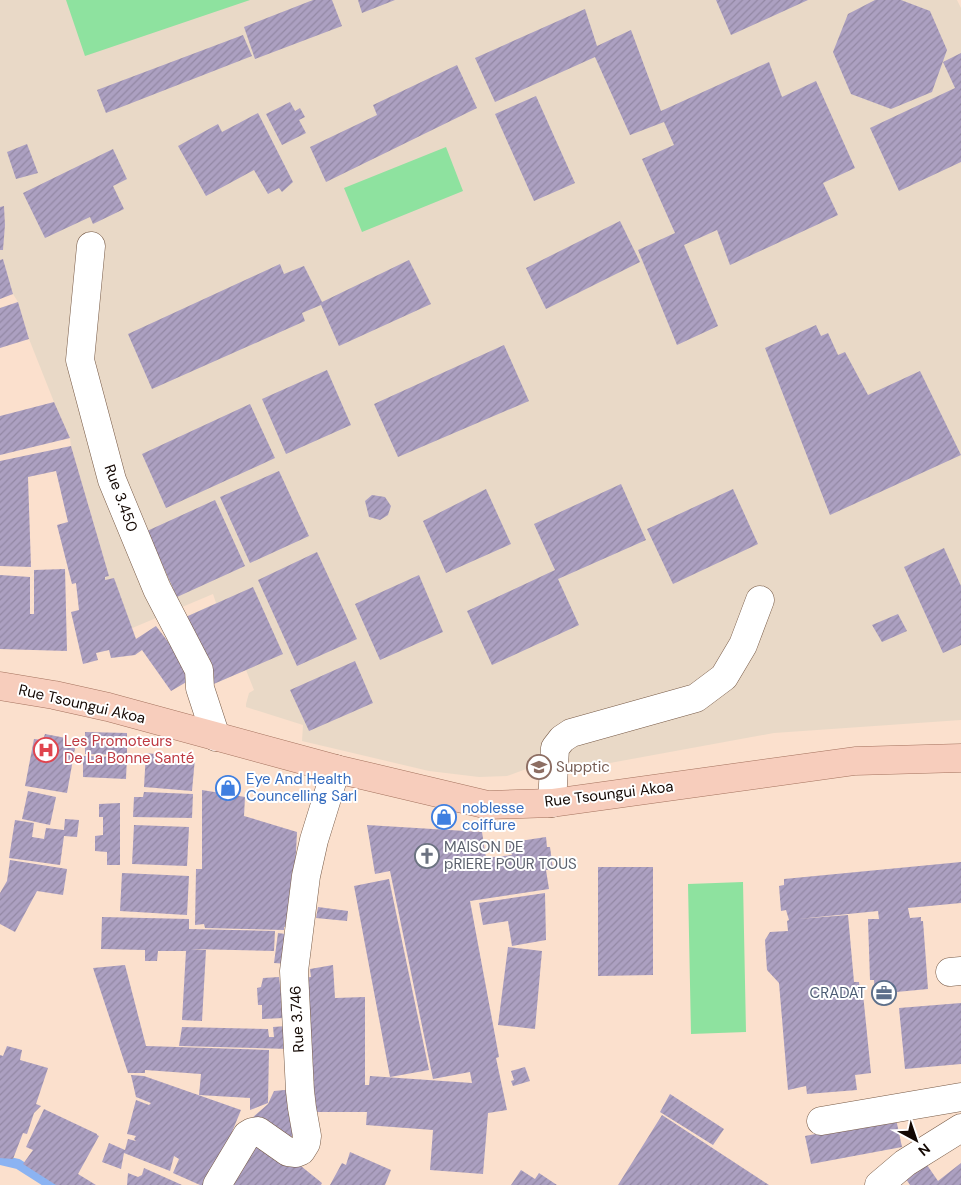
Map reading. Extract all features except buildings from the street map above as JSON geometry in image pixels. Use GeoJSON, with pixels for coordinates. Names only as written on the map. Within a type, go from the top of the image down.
{"type":"FeatureCollection","features":[{"type":"Feature","properties":{"kind":"main road","name":"Rue Tsoungui Akoa"},"geometry":{"type":"LineString","coordinates":[[0,686],[54,695],[108,708],[336,769],[488,805],[552,803],[855,761],[961,758]]}},
{"type":"Feature","properties":{"kind":"street","name":"Rue 3.450"},"geometry":{"type":"LineString","coordinates":[[92,246],[80,360],[112,480],[157,589],[198,670],[200,688],[216,737]]}},
{"type":"Feature","properties":{"kind":"street"},"geometry":{"type":"LineString","coordinates":[[552,803],[555,748],[562,739],[571,733],[696,698],[724,677],[742,645],[760,600]]}},
{"type":"Feature","properties":{"kind":"street","name":"Rue 3.746"},"geometry":{"type":"LineString","coordinates":[[217,1185],[247,1135],[252,1132],[258,1131],[288,1152],[296,1153],[301,1151],[306,1143],[308,1136],[300,1091],[294,971],[306,876],[336,769]]}},
{"type":"Feature","properties":{"kind":"street"},"geometry":{"type":"LineString","coordinates":[[821,1121],[961,1097]]}},
{"type":"Feature","properties":{"kind":"street"},"geometry":{"type":"LineString","coordinates":[[879,1185],[905,1163],[961,1128]]}},
{"type":"Feature","properties":{"kind":"shaded area"},"geometry":{"type":"Polygon","coordinates":[[[0,0],[957,0],[961,8],[961,720],[774,733],[599,765],[567,761],[537,765],[507,776],[479,777],[429,771],[302,741],[303,725],[246,707],[249,693],[254,690],[246,670],[209,686],[179,620],[216,603],[213,594],[130,629],[114,578],[105,580],[105,577],[109,576],[70,438],[29,339],[3,259],[0,260],[0,250],[3,250],[5,225],[4,206],[0,207],[0,0]]]}},
{"type":"Feature","properties":{"kind":"green space"},"geometry":{"type":"Polygon","coordinates":[[[66,0],[250,0],[85,56],[66,0]]]}},
{"type":"Feature","properties":{"kind":"green space"},"geometry":{"type":"Polygon","coordinates":[[[446,147],[463,191],[362,232],[344,188],[446,147]]]}},
{"type":"Feature","properties":{"kind":"green space"},"geometry":{"type":"Polygon","coordinates":[[[743,882],[746,1032],[691,1034],[688,884],[743,882]]]}},
{"type":"Feature","properties":{"kind":"waterway"},"geometry":{"type":"LineString","coordinates":[[0,1160],[18,1164],[51,1185]]}},
{"type":"Feature","properties":{"kind":"place","name":"Les Promoteurs De La Bonne Santé"},"geometry":{"type":"Point","coordinates":[46,750]}},
{"type":"Feature","properties":{"kind":"place","name":"Supptic"},"geometry":{"type":"Point","coordinates":[539,767]}},
{"type":"Feature","properties":{"kind":"place","name":"Eye And Health Councelling Sarl"},"geometry":{"type":"Point","coordinates":[228,788]}},
{"type":"Feature","properties":{"kind":"place","name":"noblesse coiffure"},"geometry":{"type":"Point","coordinates":[444,817]}},
{"type":"Feature","properties":{"kind":"place","name":"MAISON DE pRIERE POUR TOUS"},"geometry":{"type":"Point","coordinates":[427,856]}},
{"type":"Feature","properties":{"kind":"place","name":"CRADAT"},"geometry":{"type":"Point","coordinates":[884,993]}}]}
